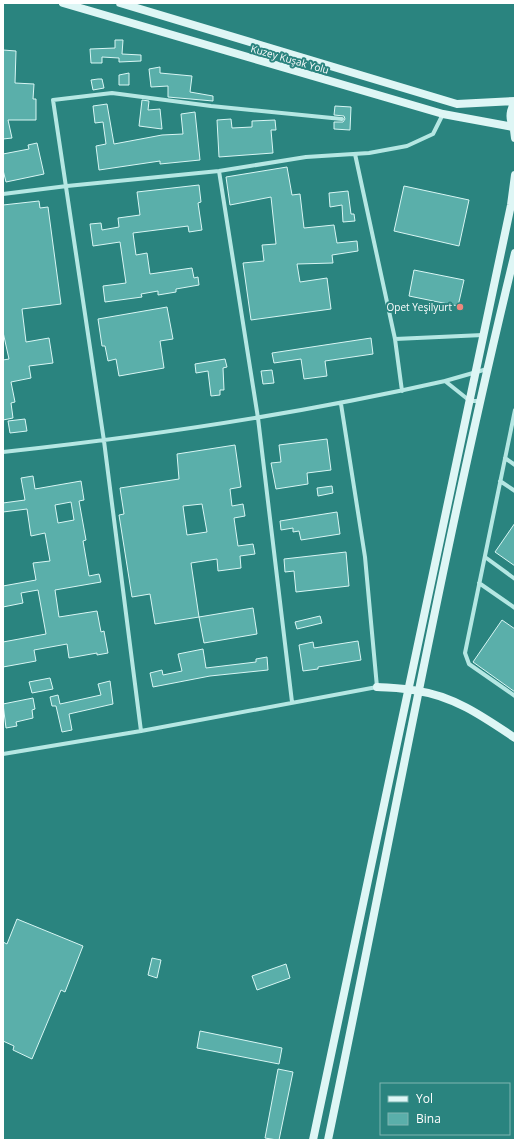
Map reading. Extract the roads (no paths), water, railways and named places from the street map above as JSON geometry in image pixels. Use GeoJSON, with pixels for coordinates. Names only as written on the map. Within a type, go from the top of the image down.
{"type":"FeatureCollection","features":[{"type":"Feature","properties":{"kind":"street","name":"Kuzey Kuşak Yolu"},"geometry":{"type":"LineString","coordinates":[[63,3],[443,114],[514,131]]}},
{"type":"Feature","properties":{"kind":"street","name":"Kuzey Kuşak Yolu"},"geometry":{"type":"LineString","coordinates":[[120,3],[457,104],[515,101]]}},
{"type":"Feature","properties":{"kind":"street"},"geometry":{"type":"LineString","coordinates":[[142,731],[104,441],[54,100],[112,93],[211,106],[342,119]]}},
{"type":"Feature","properties":{"kind":"street"},"geometry":{"type":"LineString","coordinates":[[514,131],[510,115],[515,101]]}},
{"type":"Feature","properties":{"kind":"street"},"geometry":{"type":"LineString","coordinates":[[3,194],[219,171],[306,156],[369,153],[407,146],[433,134],[443,114]]}},
{"type":"Feature","properties":{"kind":"street"},"geometry":{"type":"LineString","coordinates":[[355,154],[395,339],[402,391]]}},
{"type":"Feature","properties":{"kind":"street"},"geometry":{"type":"LineString","coordinates":[[219,171],[258,418],[292,702]]}},
{"type":"Feature","properties":{"kind":"street"},"geometry":{"type":"LineString","coordinates":[[312,1140],[470,401],[515,175]]}},
{"type":"Feature","properties":{"kind":"street"},"geometry":{"type":"LineString","coordinates":[[328,1140],[418,691],[480,402],[515,253]]}},
{"type":"Feature","properties":{"kind":"street"},"geometry":{"type":"LineString","coordinates":[[395,339],[483,335]]}},
{"type":"Feature","properties":{"kind":"street"},"geometry":{"type":"LineString","coordinates":[[3,452],[104,441],[341,404],[445,381],[488,368]]}},
{"type":"Feature","properties":{"kind":"street"},"geometry":{"type":"LineString","coordinates":[[445,381],[470,401],[480,402]]}},
{"type":"Feature","properties":{"kind":"street"},"geometry":{"type":"LineString","coordinates":[[341,404],[365,557],[377,687]]}},
{"type":"Feature","properties":{"kind":"street"},"geometry":{"type":"LineString","coordinates":[[515,410],[465,653],[469,664],[515,696]]}},
{"type":"Feature","properties":{"kind":"street"},"geometry":{"type":"LineString","coordinates":[[505,458],[515,465]]}},
{"type":"Feature","properties":{"kind":"street"},"geometry":{"type":"LineString","coordinates":[[500,481],[515,491]]}},
{"type":"Feature","properties":{"kind":"street"},"geometry":{"type":"LineString","coordinates":[[484,557],[515,578]]}},
{"type":"Feature","properties":{"kind":"street"},"geometry":{"type":"LineString","coordinates":[[479,583],[515,608]]}},
{"type":"Feature","properties":{"kind":"street"},"geometry":{"type":"LineString","coordinates":[[3,754],[142,731],[377,687],[418,691],[444,698],[472,710],[515,738]]}},
{"type":"Feature","properties":{"kind":"place","name":"Opet Yeşilyurt"},"geometry":{"type":"Point","coordinates":[460,307]}}]}
